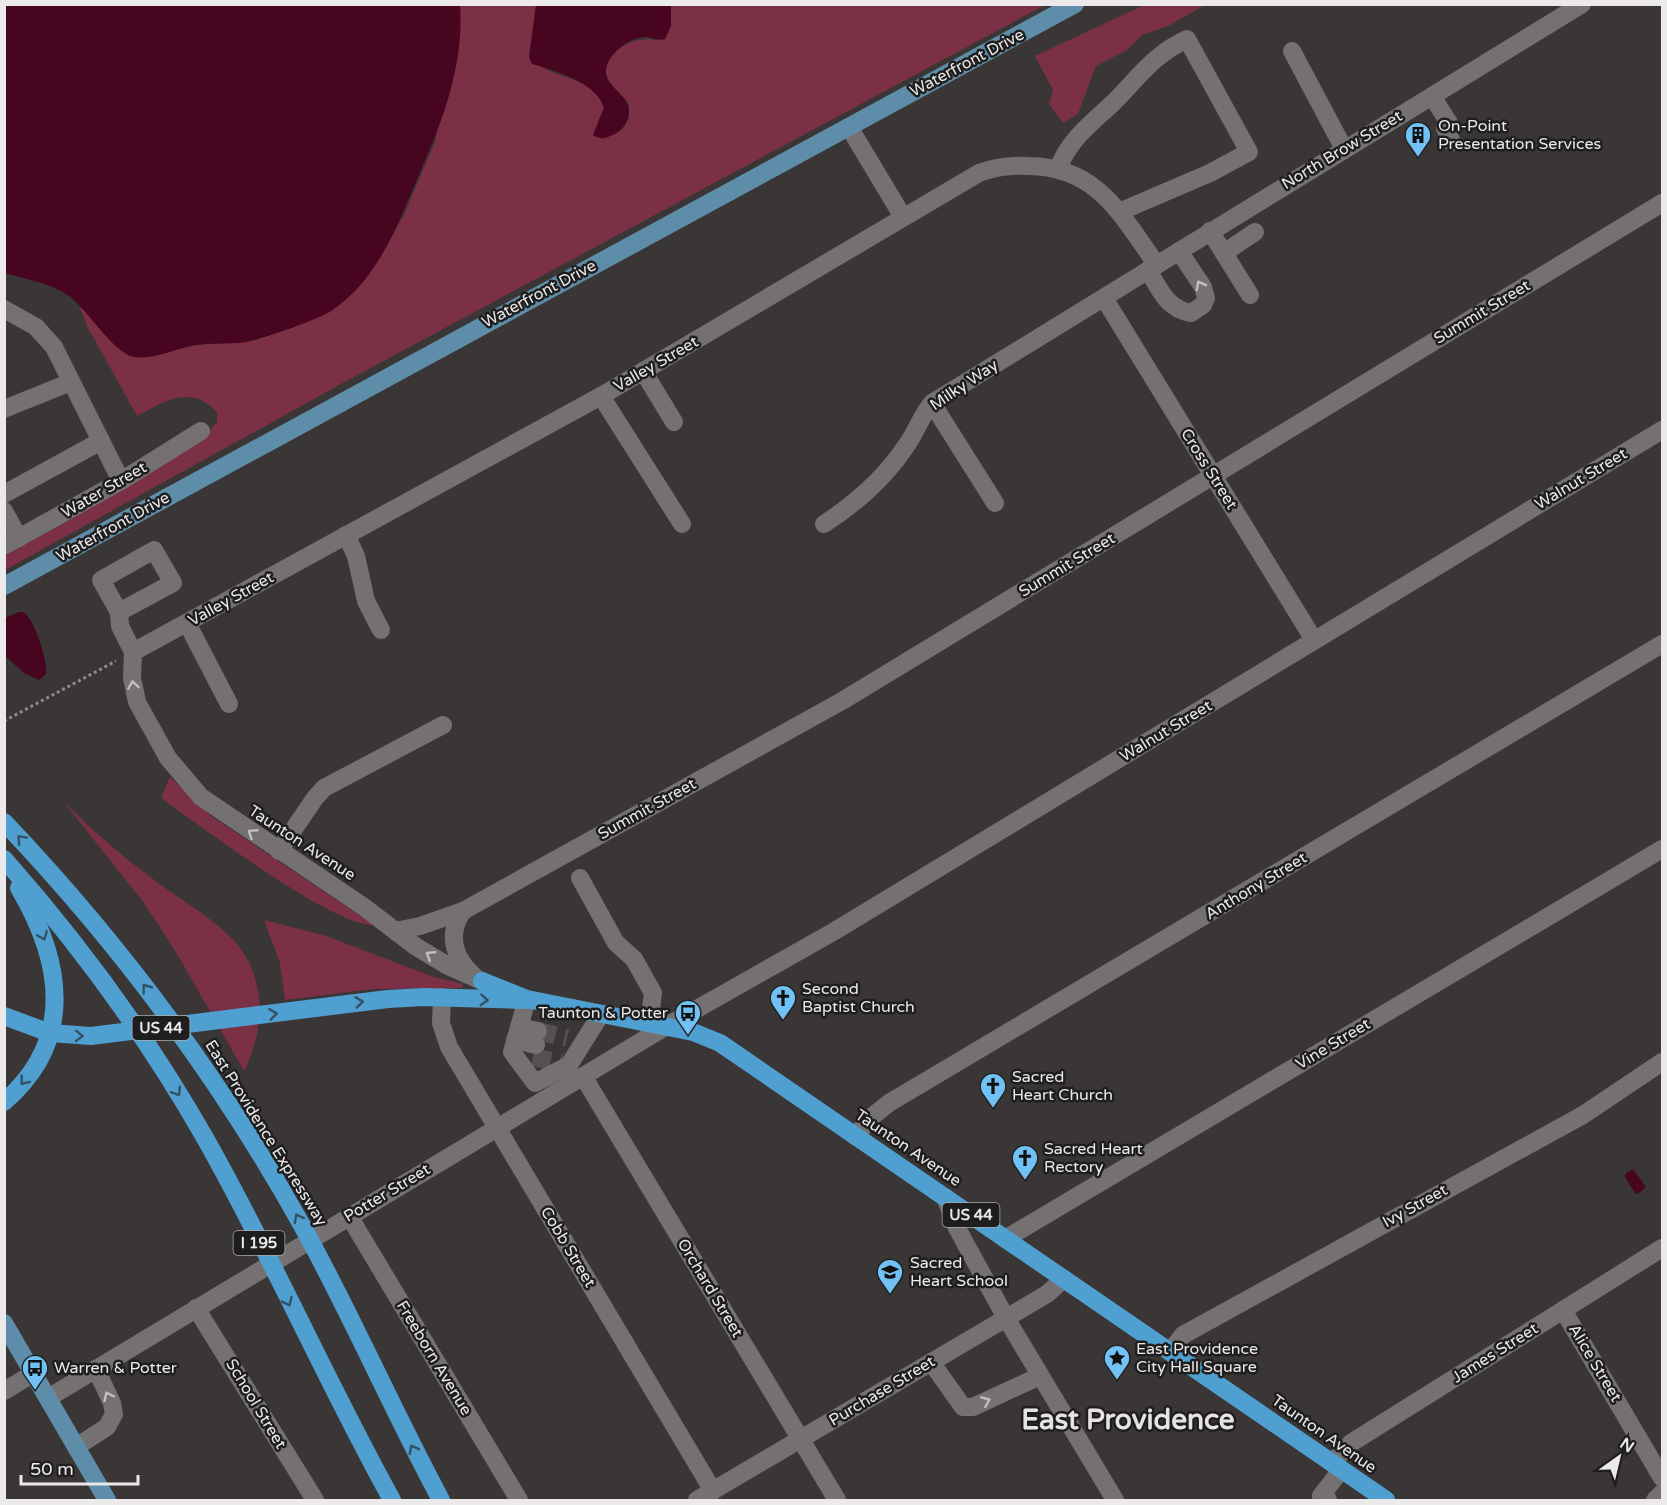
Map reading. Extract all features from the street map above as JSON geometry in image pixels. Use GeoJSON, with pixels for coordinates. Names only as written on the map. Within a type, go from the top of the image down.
{"type":"FeatureCollection","features":[{"type":"Feature","properties":{"kind":"highway","name":"East Providence Expressway"},"geometry":{"type":"LineString","coordinates":[[4,822],[115,948],[185,1040],[240,1120],[318,1256],[441,1500]]}},
{"type":"Feature","properties":{"kind":"highway","name":"I 195"},"geometry":{"type":"LineString","coordinates":[[4,859],[96,972],[177,1090],[219,1165],[335,1395],[392,1500]]}},
{"type":"Feature","properties":{"kind":"highway"},"geometry":{"type":"LineString","coordinates":[[4,866],[28,903],[44,938],[55,974],[56,989],[53,1021],[44,1050],[21,1086],[4,1102]]}},
{"type":"Feature","properties":{"kind":"highway","name":"Taunton Avenue"},"geometry":{"type":"LineString","coordinates":[[482,981],[527,999]]}},
{"type":"Feature","properties":{"kind":"highway","name":"Taunton Avenue"},"geometry":{"type":"LineString","coordinates":[[442,997],[527,999],[702,1035],[720,1043],[1386,1500]]}},
{"type":"Feature","properties":{"kind":"highway","name":"US 44"},"geometry":{"type":"LineString","coordinates":[[4,1016],[22,1024],[64,1035],[91,1036],[378,1000],[442,997]]}},
{"type":"Feature","properties":{"kind":"main road","name":"Waterfront Drive"},"geometry":{"type":"LineString","coordinates":[[4,586],[1076,4]]}},
{"type":"Feature","properties":{"kind":"main road"},"geometry":{"type":"LineString","coordinates":[[4,1323],[107,1500]]}},
{"type":"Feature","properties":{"kind":"street","name":"North Brow Street"},"geometry":{"type":"LineString","coordinates":[[1104,298],[1582,4]]}},
{"type":"Feature","properties":{"kind":"street"},"geometry":{"type":"LineString","coordinates":[[1058,169],[1069,147],[1087,126],[1158,55],[1186,39],[1249,152],[1210,173],[1119,212]]}},
{"type":"Feature","properties":{"kind":"street"},"geometry":{"type":"LineString","coordinates":[[1292,51],[1344,149]]}},
{"type":"Feature","properties":{"kind":"street"},"geometry":{"type":"LineString","coordinates":[[1432,96],[1449,123],[1444,128],[1452,142]]}},
{"type":"Feature","properties":{"kind":"street"},"geometry":{"type":"LineString","coordinates":[[849,127],[903,217]]}},
{"type":"Feature","properties":{"kind":"street","name":"Valley Street"},"geometry":{"type":"LineString","coordinates":[[133,652],[601,396],[961,181],[987,170],[1023,166],[1058,169],[1086,179],[1119,212],[1152,268],[1169,304],[1178,311],[1191,313],[1203,305],[1206,298],[1203,287],[1179,251]]}},
{"type":"Feature","properties":{"kind":"street","name":"Summit Street"},"geometry":{"type":"LineString","coordinates":[[395,931],[420,926],[463,911],[834,706],[1662,202]]}},
{"type":"Feature","properties":{"kind":"street"},"geometry":{"type":"LineString","coordinates":[[1210,231],[1250,295]]}},
{"type":"Feature","properties":{"kind":"street"},"geometry":{"type":"LineString","coordinates":[[1224,253],[1255,232]]}},
{"type":"Feature","properties":{"kind":"street","name":"Cross Street"},"geometry":{"type":"LineString","coordinates":[[1104,298],[1314,640]]}},
{"type":"Feature","properties":{"kind":"street","name":"Milky Way"},"geometry":{"type":"LineString","coordinates":[[824,525],[857,502],[876,483],[907,445],[932,403],[1104,298]]}},
{"type":"Feature","properties":{"kind":"street"},"geometry":{"type":"LineString","coordinates":[[4,309],[27,320],[46,336],[121,482]]}},
{"type":"Feature","properties":{"kind":"street"},"geometry":{"type":"LineString","coordinates":[[644,371],[674,422]]}},
{"type":"Feature","properties":{"kind":"street"},"geometry":{"type":"LineString","coordinates":[[4,409],[71,382]]}},
{"type":"Feature","properties":{"kind":"street"},"geometry":{"type":"LineString","coordinates":[[601,396],[682,524]]}},
{"type":"Feature","properties":{"kind":"street"},"geometry":{"type":"LineString","coordinates":[[932,403],[995,502]]}},
{"type":"Feature","properties":{"kind":"street","name":"Walnut Street"},"geometry":{"type":"LineString","coordinates":[[657,1025],[833,932],[1662,430]]}},
{"type":"Feature","properties":{"kind":"street","name":"Water Street"},"geometry":{"type":"LineString","coordinates":[[12,542],[121,482],[201,431]]}},
{"type":"Feature","properties":{"kind":"street"},"geometry":{"type":"LineString","coordinates":[[4,494],[101,441]]}},
{"type":"Feature","properties":{"kind":"street"},"geometry":{"type":"LineString","coordinates":[[4,511],[12,542]]}},
{"type":"Feature","properties":{"kind":"street"},"geometry":{"type":"LineString","coordinates":[[346,536],[356,556],[366,602],[381,630]]}},
{"type":"Feature","properties":{"kind":"street"},"geometry":{"type":"LineString","coordinates":[[119,612],[120,626],[133,652]]}},
{"type":"Feature","properties":{"kind":"street"},"geometry":{"type":"LineString","coordinates":[[186,623],[228,704]]}},
{"type":"Feature","properties":{"kind":"street","name":"Anthony Street"},"geometry":{"type":"LineString","coordinates":[[855,1136],[873,1115],[889,1103],[1662,644]]}},
{"type":"Feature","properties":{"kind":"street","name":"Taunton Avenue"},"geometry":{"type":"LineString","coordinates":[[133,652],[131,669],[135,694],[175,768],[208,802],[438,960],[482,981]]}},
{"type":"Feature","properties":{"kind":"street"},"geometry":{"type":"LineString","coordinates":[[279,851],[311,803],[324,788],[443,725]]}},
{"type":"Feature","properties":{"kind":"street","name":"Vine Street"},"geometry":{"type":"LineString","coordinates":[[1005,1239],[1662,849]]}},
{"type":"Feature","properties":{"kind":"street"},"geometry":{"type":"LineString","coordinates":[[580,878],[616,943],[634,959],[654,993],[657,1025]]}},
{"type":"Feature","properties":{"kind":"street"},"geometry":{"type":"LineString","coordinates":[[463,911],[455,923],[454,945],[464,966],[482,981]]}},
{"type":"Feature","properties":{"kind":"street","name":"Cobb Street"},"geometry":{"type":"LineString","coordinates":[[442,997],[441,1023],[445,1038],[705,1496]]}},
{"type":"Feature","properties":{"kind":"street"},"geometry":{"type":"LineString","coordinates":[[527,999],[516,1040],[535,1083],[573,1058],[601,1014]]}},
{"type":"Feature","properties":{"kind":"street","name":"Potter Street"},"geometry":{"type":"LineString","coordinates":[[48,1398],[497,1128],[573,1058],[657,1025]]}},
{"type":"Feature","properties":{"kind":"street"},"geometry":{"type":"LineString","coordinates":[[516,1040],[536,1044],[516,1040]]}},
{"type":"Feature","properties":{"kind":"street","name":"Orchard Street"},"geometry":{"type":"LineString","coordinates":[[573,1058],[837,1500]]}},
{"type":"Feature","properties":{"kind":"street","name":"Ivy Street"},"geometry":{"type":"LineString","coordinates":[[1170,1352],[1183,1335],[1583,1115],[1662,1062]]}},
{"type":"Feature","properties":{"kind":"street"},"geometry":{"type":"LineString","coordinates":[[945,1197],[957,1228],[1006,1318],[1115,1500]]}},
{"type":"Feature","properties":{"kind":"street","name":"Freeborn Avenue"},"geometry":{"type":"LineString","coordinates":[[343,1220],[519,1500]]}},
{"type":"Feature","properties":{"kind":"street","name":"James Street"},"geometry":{"type":"LineString","coordinates":[[1321,1499],[1351,1443],[1662,1248]]}},
{"type":"Feature","properties":{"kind":"street","name":"Purchase Street"},"geometry":{"type":"LineString","coordinates":[[705,1496],[1047,1294],[1064,1279]]}},
{"type":"Feature","properties":{"kind":"street","name":"School Street"},"geometry":{"type":"LineString","coordinates":[[196,1308],[315,1500]]}},
{"type":"Feature","properties":{"kind":"street","name":"Alice Street"},"geometry":{"type":"LineString","coordinates":[[1563,1310],[1662,1478]]}},
{"type":"Feature","properties":{"kind":"street"},"geometry":{"type":"LineString","coordinates":[[931,1362],[963,1407],[973,1407],[1040,1376]]}},
{"type":"Feature","properties":{"kind":"street"},"geometry":{"type":"LineString","coordinates":[[75,1447],[107,1427],[114,1414],[112,1403],[96,1369]]}},
{"type":"Feature","properties":{"kind":"street"},"geometry":{"type":"LineString","coordinates":[[4,1391],[34,1373]]}},
{"type":"Feature","properties":{"kind":"street"},"geometry":{"type":"LineString","coordinates":[[1655,1500],[1662,1493]]}},
{"type":"Feature","properties":{"kind":"path"},"geometry":{"type":"LineString","coordinates":[[4,721],[133,652]]}},
{"type":"Feature","properties":{"kind":"shaded area"},"geometry":{"type":"Polygon","coordinates":[[[4,5],[460,5],[459,50],[450,92],[436,134],[385,250],[362,284],[331,311],[285,330],[245,342],[196,345],[157,355],[134,357],[126,354],[109,340],[69,296],[46,285],[5,273],[4,5]]]}},
{"type":"Feature","properties":{"kind":"shaded area"},"geometry":{"type":"Polygon","coordinates":[[[460,5],[536,5],[529,57],[547,70],[589,87],[600,99],[604,108],[597,123],[622,130],[629,118],[629,104],[607,78],[607,65],[610,57],[632,42],[650,39],[658,41],[671,5],[1045,5],[341,384],[5,570],[5,556],[107,499],[201,440],[217,422],[217,412],[197,399],[187,397],[168,401],[137,416],[87,326],[79,304],[112,340],[136,358],[196,345],[253,341],[331,311],[354,291],[379,259],[404,215],[435,142],[460,5]]]}},
{"type":"Feature","properties":{"kind":"shaded area"},"geometry":{"type":"Polygon","coordinates":[[[536,5],[671,5],[671,26],[665,39],[641,37],[635,39],[618,50],[607,65],[608,80],[624,98],[629,112],[626,124],[615,134],[604,138],[593,135],[604,108],[593,91],[574,79],[532,64],[529,57],[536,5]]]}},
{"type":"Feature","properties":{"kind":"shaded area"},"geometry":{"type":"Polygon","coordinates":[[[1144,5],[1205,5],[1168,26],[1142,35],[1127,50],[1096,66],[1078,114],[1063,123],[1049,104],[1053,90],[1035,56],[1144,5]]]}},
{"type":"Feature","properties":{"kind":"shaded area"},"geometry":{"type":"Polygon","coordinates":[[[23,612],[32,622],[43,650],[46,674],[39,680],[24,673],[5,656],[5,618],[23,612]]]}},
{"type":"Feature","properties":{"kind":"shaded area"},"geometry":{"type":"Polygon","coordinates":[[[170,777],[211,816],[374,925],[355,921],[329,910],[299,893],[161,798],[170,777]]]}},
{"type":"Feature","properties":{"kind":"shaded area"},"geometry":{"type":"Polygon","coordinates":[[[63,801],[115,849],[208,918],[239,947],[256,981],[259,999],[257,1036],[244,1071],[176,952],[144,903],[63,801]]]}},
{"type":"Feature","properties":{"kind":"shaded area"},"geometry":{"type":"Polygon","coordinates":[[[264,920],[326,936],[434,977],[463,984],[462,988],[373,989],[285,1000],[280,963],[264,920]]]}},
{"type":"Feature","properties":{"kind":"shaded area"},"geometry":{"type":"Polygon","coordinates":[[[1633,1169],[1646,1187],[1638,1194],[1625,1177],[1625,1174],[1633,1169]]]}},
{"type":"Feature","properties":{"kind":"tunnel"},"geometry":{"type":"LineString","coordinates":[[538,1031],[567,1038]]}},
{"type":"Feature","properties":{"kind":"tunnel"},"geometry":{"type":"LineString","coordinates":[[533,1057],[561,1063]]}},
{"type":"Feature","properties":{"kind":"place","name":"On-Point Presentation Services"},"geometry":{"type":"Point","coordinates":[1418,158]}},
{"type":"Feature","properties":{"kind":"place","name":"Second Baptist Church"},"geometry":{"type":"Point","coordinates":[783,1021]}},
{"type":"Feature","properties":{"kind":"place","name":"Taunton & Potter"},"geometry":{"type":"Point","coordinates":[688,1036]}},
{"type":"Feature","properties":{"kind":"place","name":"Sacred Heart Church"},"geometry":{"type":"Point","coordinates":[993,1109]}},
{"type":"Feature","properties":{"kind":"place","name":"Sacred Heart Rectory"},"geometry":{"type":"Point","coordinates":[1025,1181]}},
{"type":"Feature","properties":{"kind":"place","name":"Sacred Heart School"},"geometry":{"type":"Point","coordinates":[890,1295]}},
{"type":"Feature","properties":{"kind":"place","name":"East Providence City Hall Square"},"geometry":{"type":"Point","coordinates":[1117,1381]}},
{"type":"Feature","properties":{"kind":"place","name":"Warren & Potter"},"geometry":{"type":"Point","coordinates":[35,1391]}},
{"type":"Feature","properties":{"kind":"district","name":"East Providence"},"geometry":{"type":"Point","coordinates":[1128,1420]}}]}
